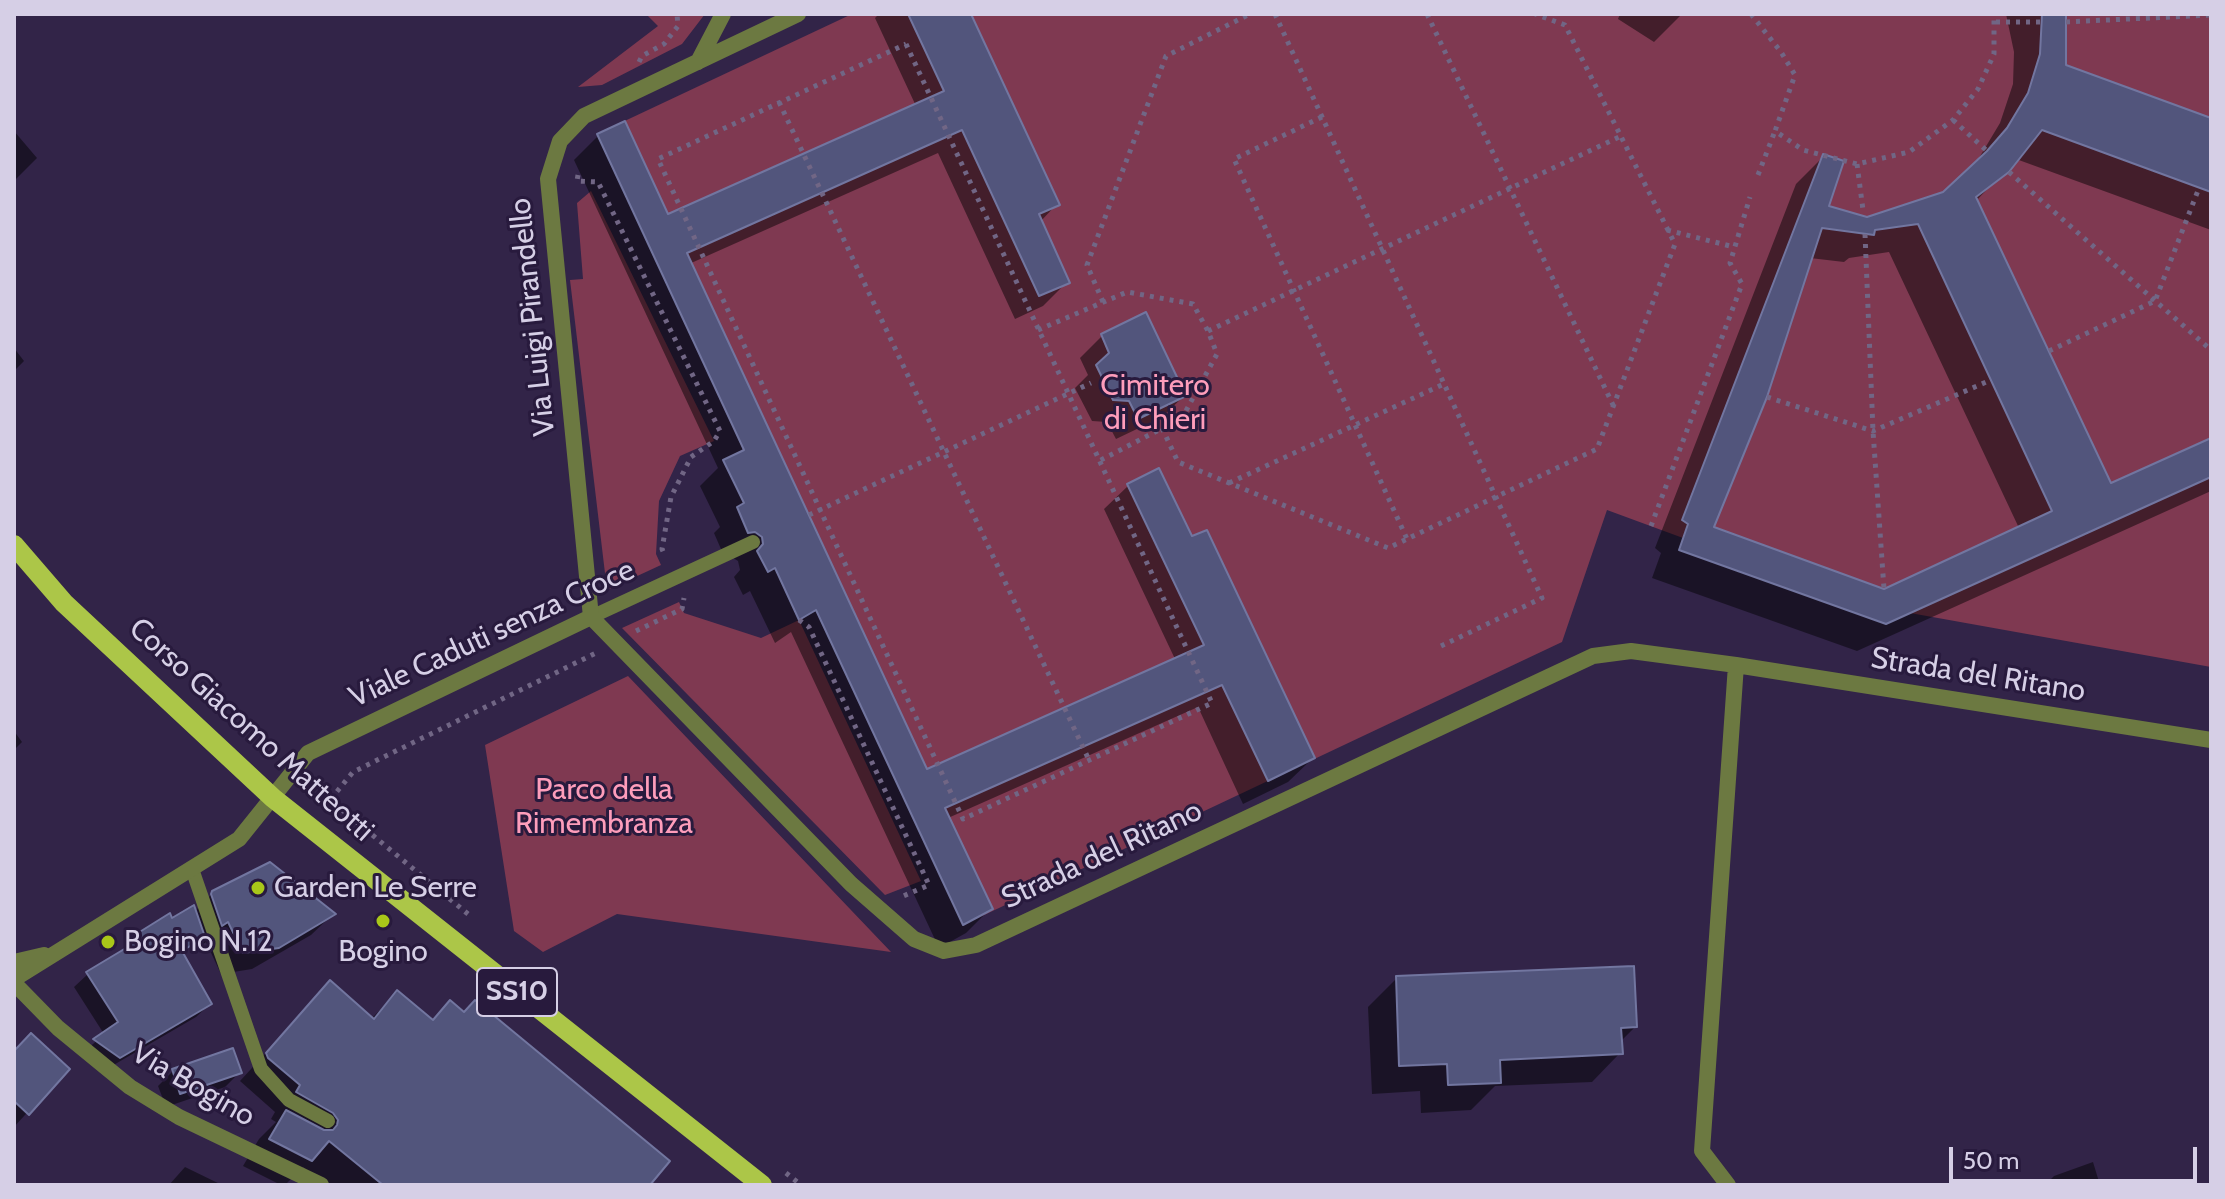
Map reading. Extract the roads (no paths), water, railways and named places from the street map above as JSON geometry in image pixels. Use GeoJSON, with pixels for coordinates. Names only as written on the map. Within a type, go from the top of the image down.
{"type":"FeatureCollection","features":[{"type":"Feature","properties":{"kind":"main road","name":"Corso Giacomo Matteotti"},"geometry":{"type":"LineString","coordinates":[[14,545],[64,603],[273,798],[762,1185]]}},
{"type":"Feature","properties":{"kind":"street"},"geometry":{"type":"LineString","coordinates":[[698,62],[723,14]]}},
{"type":"Feature","properties":{"kind":"street","name":"Via Luigi Pirandello"},"geometry":{"type":"LineString","coordinates":[[591,617],[548,179],[560,141],[584,116],[698,62],[765,21],[798,14]]}},
{"type":"Feature","properties":{"kind":"street","name":"Strada del Ritano"},"geometry":{"type":"LineString","coordinates":[[591,617],[878,907],[914,939],[944,951],[976,945],[1593,656],[1631,651],[1736,665],[2211,740]]}},
{"type":"Feature","properties":{"kind":"street","name":"Viale Caduti senza Croce"},"geometry":{"type":"LineString","coordinates":[[273,798],[308,753],[591,617]]}},
{"type":"Feature","properties":{"kind":"street"},"geometry":{"type":"LineString","coordinates":[[1728,1185],[1702,1151],[1736,665]]}},
{"type":"Feature","properties":{"kind":"street","name":"Via Bogino"},"geometry":{"type":"LineString","coordinates":[[273,798],[239,839],[14,981],[58,1028],[130,1087],[179,1117],[321,1185]]}},
{"type":"Feature","properties":{"kind":"street"},"geometry":{"type":"LineString","coordinates":[[14,962],[59,950]]}},
{"type":"Feature","properties":{"kind":"lane","name":"Viale Caduti senza Croce"},"geometry":{"type":"LineString","coordinates":[[591,617],[753,542]]}},
{"type":"Feature","properties":{"kind":"lane"},"geometry":{"type":"LineString","coordinates":[[192,869],[261,1069],[289,1100],[328,1121]]}},
{"type":"Feature","properties":{"kind":"place","name":"Garden Le Serre"},"geometry":{"type":"Point","coordinates":[258,888]}},
{"type":"Feature","properties":{"kind":"place","name":"Bogino"},"geometry":{"type":"Point","coordinates":[383,921]}},
{"type":"Feature","properties":{"kind":"place","name":"Bogino N.12"},"geometry":{"type":"Point","coordinates":[108,942]}},
{"type":"Feature","properties":{"kind":"park label","name":"Cimitero di Chieri"},"geometry":{"type":"Point","coordinates":[1155,403]}},
{"type":"Feature","properties":{"kind":"park label","name":"Parco della Rimembranza"},"geometry":{"type":"Point","coordinates":[604,807]}}]}
